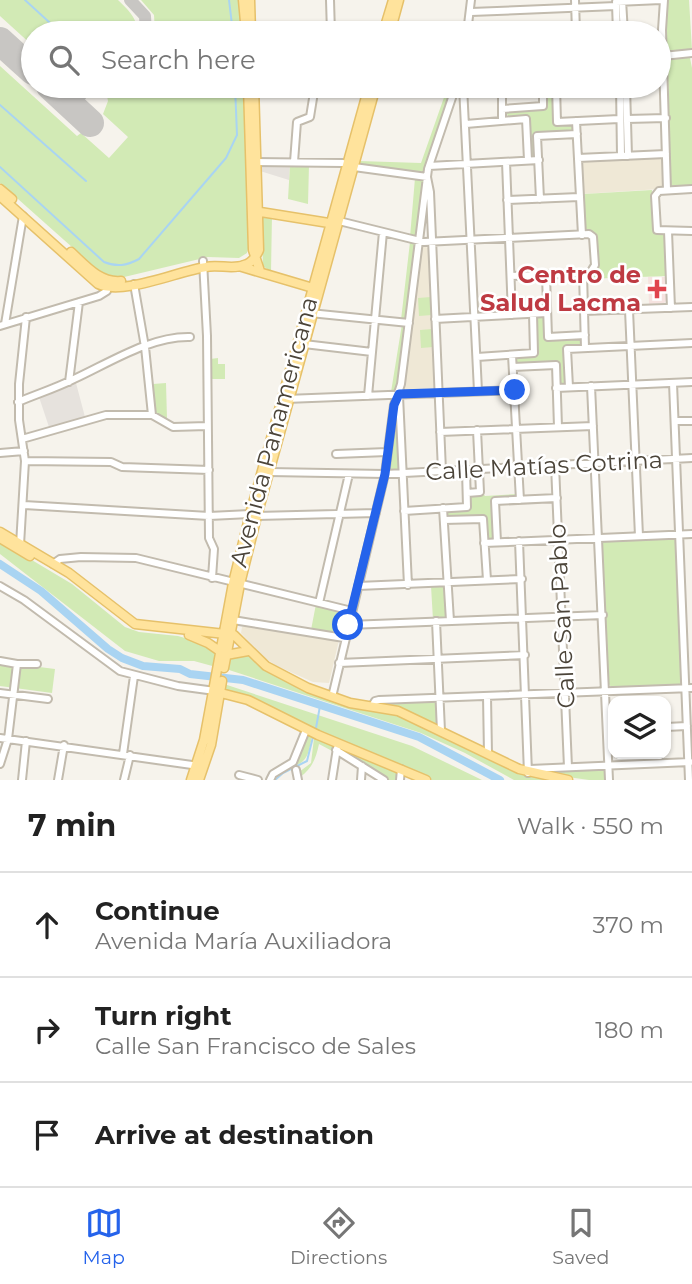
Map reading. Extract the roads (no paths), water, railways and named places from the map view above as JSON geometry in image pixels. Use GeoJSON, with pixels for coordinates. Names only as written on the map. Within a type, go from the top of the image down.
{"type":"FeatureCollection","features":[{"type":"Feature","properties":{"kind":"main road"},"geometry":{"type":"LineString","coordinates":[[243,0],[245,21]]}},
{"type":"Feature","properties":{"kind":"main road"},"geometry":{"type":"LineString","coordinates":[[250,0],[251,21]]}},
{"type":"Feature","properties":{"kind":"main road"},"geometry":{"type":"LineString","coordinates":[[387,21],[393,0]]}},
{"type":"Feature","properties":{"kind":"main road"},"geometry":{"type":"LineString","coordinates":[[393,21],[399,0]]}},
{"type":"Feature","properties":{"kind":"main road"},"geometry":{"type":"LineString","coordinates":[[249,98],[254,162]]}},
{"type":"Feature","properties":{"kind":"main road"},"geometry":{"type":"LineString","coordinates":[[254,98],[254,254],[260,271]]}},
{"type":"Feature","properties":{"kind":"main road","name":"Avenida Panamericana"},"geometry":{"type":"LineString","coordinates":[[351,166],[366,98]]}},
{"type":"Feature","properties":{"kind":"main road","name":"Avenida Panamericana"},"geometry":{"type":"LineString","coordinates":[[199,780],[237,584],[254,515],[309,313],[372,98]]}},
{"type":"Feature","properties":{"kind":"main road"},"geometry":{"type":"LineString","coordinates":[[0,188],[109,285]]}},
{"type":"Feature","properties":{"kind":"main road"},"geometry":{"type":"LineString","coordinates":[[0,196],[98,284],[134,284],[204,264],[260,271],[313,288]]}},
{"type":"Feature","properties":{"kind":"main road"},"geometry":{"type":"LineString","coordinates":[[255,211],[335,223]]}},
{"type":"Feature","properties":{"kind":"main road","name":"Avenida Panamericana"},"geometry":{"type":"LineString","coordinates":[[254,515],[269,472],[286,399],[304,344],[313,288],[335,223]]}},
{"type":"Feature","properties":{"kind":"main road"},"geometry":{"type":"LineString","coordinates":[[109,285],[204,264],[241,261],[254,254]]}},
{"type":"Feature","properties":{"kind":"main road"},"geometry":{"type":"LineString","coordinates":[[240,267],[254,254]]}},
{"type":"Feature","properties":{"kind":"main road"},"geometry":{"type":"LineString","coordinates":[[0,532],[76,584],[132,628],[189,635],[227,636]]}},
{"type":"Feature","properties":{"kind":"main road"},"geometry":{"type":"LineString","coordinates":[[0,538],[53,564],[87,586],[135,624],[227,636],[275,672],[332,697],[398,711],[529,771],[568,780]]}},
{"type":"Feature","properties":{"kind":"main road","name":"Avenida Panamericana"},"geometry":{"type":"LineString","coordinates":[[227,636],[233,620],[237,584]]}},
{"type":"Feature","properties":{"kind":"main road"},"geometry":{"type":"LineString","coordinates":[[189,635],[224,653],[247,649]]}},
{"type":"Feature","properties":{"kind":"main road"},"geometry":{"type":"LineString","coordinates":[[218,687],[337,746],[426,780]]}},
{"type":"Feature","properties":{"kind":"main road","name":"Avenida Panamericana"},"geometry":{"type":"LineString","coordinates":[[191,780],[201,766]]}},
{"type":"Feature","properties":{"kind":"street"},"geometry":{"type":"LineString","coordinates":[[330,0],[331,21]]}},
{"type":"Feature","properties":{"kind":"street"},"geometry":{"type":"LineString","coordinates":[[469,21],[471,0]]}},
{"type":"Feature","properties":{"kind":"street"},"geometry":{"type":"LineString","coordinates":[[471,12],[662,0],[662,21]]}},
{"type":"Feature","properties":{"kind":"street"},"geometry":{"type":"LineString","coordinates":[[617,21],[618,2]]}},
{"type":"Feature","properties":{"kind":"street"},"geometry":{"type":"LineString","coordinates":[[618,2],[622,21]]}},
{"type":"Feature","properties":{"kind":"street"},"geometry":{"type":"LineString","coordinates":[[671,55],[692,53]]}},
{"type":"Feature","properties":{"kind":"street"},"geometry":{"type":"LineString","coordinates":[[294,162],[297,122],[310,117],[313,98]]}},
{"type":"Feature","properties":{"kind":"street"},"geometry":{"type":"LineString","coordinates":[[408,585],[399,394],[427,177],[452,98]]}},
{"type":"Feature","properties":{"kind":"street"},"geometry":{"type":"LineString","coordinates":[[464,98],[478,391]]}},
{"type":"Feature","properties":{"kind":"street"},"geometry":{"type":"LineString","coordinates":[[502,98],[502,120]]}},
{"type":"Feature","properties":{"kind":"street"},"geometry":{"type":"LineString","coordinates":[[502,109],[543,106],[543,98]]}},
{"type":"Feature","properties":{"kind":"street"},"geometry":{"type":"LineString","coordinates":[[556,98],[557,122],[666,118]]}},
{"type":"Feature","properties":{"kind":"street"},"geometry":{"type":"LineString","coordinates":[[621,98],[624,156]]}},
{"type":"Feature","properties":{"kind":"street"},"geometry":{"type":"LineString","coordinates":[[623,119],[625,98]]}},
{"type":"Feature","properties":{"kind":"street"},"geometry":{"type":"LineString","coordinates":[[664,98],[667,190]]}},
{"type":"Feature","properties":{"kind":"street"},"geometry":{"type":"LineString","coordinates":[[466,124],[526,119],[528,160]]}},
{"type":"Feature","properties":{"kind":"street"},"geometry":{"type":"LineString","coordinates":[[576,121],[582,234]]}},
{"type":"Feature","properties":{"kind":"street"},"geometry":{"type":"LineString","coordinates":[[540,199],[537,136],[577,134]]}},
{"type":"Feature","properties":{"kind":"street"},"geometry":{"type":"LineString","coordinates":[[578,158],[666,154]]}},
{"type":"Feature","properties":{"kind":"street"},"geometry":{"type":"LineString","coordinates":[[429,166],[539,160]]}},
{"type":"Feature","properties":{"kind":"street"},"geometry":{"type":"LineString","coordinates":[[254,162],[351,166],[427,177]]}},
{"type":"Feature","properties":{"kind":"street"},"geometry":{"type":"LineString","coordinates":[[506,162],[512,315]]}},
{"type":"Feature","properties":{"kind":"street"},"geometry":{"type":"LineString","coordinates":[[427,177],[430,192],[442,471]]}},
{"type":"Feature","properties":{"kind":"street"},"geometry":{"type":"LineString","coordinates":[[692,189],[656,192],[656,228],[659,232],[692,231]]}},
{"type":"Feature","properties":{"kind":"street"},"geometry":{"type":"LineString","coordinates":[[507,200],[579,197]]}},
{"type":"Feature","properties":{"kind":"street"},"geometry":{"type":"LineString","coordinates":[[23,216],[3,325],[99,296],[109,285]]}},
{"type":"Feature","properties":{"kind":"street"},"geometry":{"type":"LineString","coordinates":[[335,223],[432,242],[582,234],[591,235],[594,240],[596,265],[593,271],[583,274],[511,276]]}},
{"type":"Feature","properties":{"kind":"street"},"geometry":{"type":"LineString","coordinates":[[668,231],[671,308]]}},
{"type":"Feature","properties":{"kind":"street"},"geometry":{"type":"LineString","coordinates":[[368,396],[383,232]]}},
{"type":"Feature","properties":{"kind":"street"},"geometry":{"type":"LineString","coordinates":[[204,264],[209,538],[214,549],[212,578]]}},
{"type":"Feature","properties":{"kind":"street"},"geometry":{"type":"LineString","coordinates":[[583,274],[585,348]]}},
{"type":"Feature","properties":{"kind":"street"},"geometry":{"type":"LineString","coordinates":[[546,275],[548,337],[585,335]]}},
{"type":"Feature","properties":{"kind":"street"},"geometry":{"type":"LineString","coordinates":[[134,284],[145,347],[152,415]]}},
{"type":"Feature","properties":{"kind":"street"},"geometry":{"type":"LineString","coordinates":[[69,382],[79,302]]}},
{"type":"Feature","properties":{"kind":"street"},"geometry":{"type":"LineString","coordinates":[[584,311],[692,307]]}},
{"type":"Feature","properties":{"kind":"street"},"geometry":{"type":"LineString","coordinates":[[629,310],[639,536]]}},
{"type":"Feature","properties":{"kind":"street"},"geometry":{"type":"LineString","coordinates":[[309,313],[409,323]]}},
{"type":"Feature","properties":{"kind":"street"},"geometry":{"type":"LineString","coordinates":[[435,319],[547,313]]}},
{"type":"Feature","properties":{"kind":"street"},"geometry":{"type":"LineString","coordinates":[[477,357],[534,353],[533,314]]}},
{"type":"Feature","properties":{"kind":"street"},"geometry":{"type":"LineString","coordinates":[[19,546],[24,505],[25,461],[18,401],[26,317]]}},
{"type":"Feature","properties":{"kind":"street"},"geometry":{"type":"LineString","coordinates":[[18,401],[69,382],[168,338],[190,337]]}},
{"type":"Feature","properties":{"kind":"street"},"geometry":{"type":"LineString","coordinates":[[569,387],[567,349],[692,343]]}},
{"type":"Feature","properties":{"kind":"street"},"geometry":{"type":"LineString","coordinates":[[304,344],[372,352]]}},
{"type":"Feature","properties":{"kind":"street"},"geometry":{"type":"LineString","coordinates":[[512,355],[520,500]]}},
{"type":"Feature","properties":{"kind":"street"},"geometry":{"type":"LineString","coordinates":[[513,367],[556,365],[558,427]]}},
{"type":"Feature","properties":{"kind":"street"},"geometry":{"type":"LineString","coordinates":[[556,388],[692,382]]}},
{"type":"Feature","properties":{"kind":"street"},"geometry":{"type":"LineString","coordinates":[[673,383],[683,614],[689,688],[689,780]]}},
{"type":"Feature","properties":{"kind":"street"},"geometry":{"type":"LineString","coordinates":[[591,386],[608,710]]}},
{"type":"Feature","properties":{"kind":"street"},"geometry":{"type":"LineString","coordinates":[[286,399],[515,390]]}},
{"type":"Feature","properties":{"kind":"street"},"geometry":{"type":"LineString","coordinates":[[332,697],[385,474],[394,405],[399,394]]}},
{"type":"Feature","properties":{"kind":"street"},"geometry":{"type":"LineString","coordinates":[[22,439],[100,416],[152,415],[173,427],[207,426]]}},
{"type":"Feature","properties":{"kind":"street"},"geometry":{"type":"LineString","coordinates":[[675,421],[692,421]]}},
{"type":"Feature","properties":{"kind":"street"},"geometry":{"type":"LineString","coordinates":[[440,432],[593,426]]}},
{"type":"Feature","properties":{"kind":"street"},"geometry":{"type":"LineString","coordinates":[[467,494],[480,492],[477,430]]}},
{"type":"Feature","properties":{"kind":"street"},"geometry":{"type":"LineString","coordinates":[[0,453],[24,451]]}},
{"type":"Feature","properties":{"kind":"street"},"geometry":{"type":"LineString","coordinates":[[336,454],[387,452]]}},
{"type":"Feature","properties":{"kind":"street","name":"Calle Matías Cotrina"},"geometry":{"type":"LineString","coordinates":[[269,472],[385,474],[692,458]]}},
{"type":"Feature","properties":{"kind":"street"},"geometry":{"type":"LineString","coordinates":[[25,461],[111,461],[122,467],[209,470]]}},
{"type":"Feature","properties":{"kind":"street","name":"Calle San Pablo"},"geometry":{"type":"LineString","coordinates":[[555,465],[568,767]]}},
{"type":"Feature","properties":{"kind":"street"},"geometry":{"type":"LineString","coordinates":[[404,511],[467,507],[466,470]]}},
{"type":"Feature","properties":{"kind":"street"},"geometry":{"type":"LineString","coordinates":[[319,603],[349,474]]}},
{"type":"Feature","properties":{"kind":"street"},"geometry":{"type":"LineString","coordinates":[[497,542],[495,501],[557,498]]}},
{"type":"Feature","properties":{"kind":"street"},"geometry":{"type":"LineString","coordinates":[[24,505],[209,516],[376,513]]}},
{"type":"Feature","properties":{"kind":"street"},"geometry":{"type":"LineString","coordinates":[[443,508],[450,621]]}},
{"type":"Feature","properties":{"kind":"street"},"geometry":{"type":"LineString","coordinates":[[444,520],[483,519],[486,580]]}},
{"type":"Feature","properties":{"kind":"street"},"geometry":{"type":"LineString","coordinates":[[484,542],[692,534]]}},
{"type":"Feature","properties":{"kind":"street"},"geometry":{"type":"LineString","coordinates":[[519,541],[529,771],[690,762]]}},
{"type":"Feature","properties":{"kind":"street"},"geometry":{"type":"LineString","coordinates":[[53,564],[60,559],[81,557],[136,558],[352,611]]}},
{"type":"Feature","properties":{"kind":"street"},"geometry":{"type":"LineString","coordinates":[[358,586],[522,579]]}},
{"type":"Feature","properties":{"kind":"street"},"geometry":{"type":"LineString","coordinates":[[0,586],[24,600],[120,671],[178,686],[218,687]]}},
{"type":"Feature","properties":{"kind":"street"},"geometry":{"type":"LineString","coordinates":[[683,614],[692,614]]}},
{"type":"Feature","properties":{"kind":"street"},"geometry":{"type":"LineString","coordinates":[[348,625],[603,615]]}},
{"type":"Feature","properties":{"kind":"street"},"geometry":{"type":"LineString","coordinates":[[233,620],[344,638]]}},
{"type":"Feature","properties":{"kind":"street"},"geometry":{"type":"LineString","coordinates":[[436,621],[442,731]]}},
{"type":"Feature","properties":{"kind":"street"},"geometry":{"type":"LineString","coordinates":[[340,663],[525,655]]}},
{"type":"Feature","properties":{"kind":"street"},"geometry":{"type":"LineString","coordinates":[[0,661],[37,664]]}},
{"type":"Feature","properties":{"kind":"street"},"geometry":{"type":"LineString","coordinates":[[0,764],[17,664]]}},
{"type":"Feature","properties":{"kind":"street"},"geometry":{"type":"LineString","coordinates":[[124,780],[134,676]]}},
{"type":"Feature","properties":{"kind":"street"},"geometry":{"type":"LineString","coordinates":[[372,706],[379,700],[689,688]]}},
{"type":"Feature","properties":{"kind":"street"},"geometry":{"type":"LineString","coordinates":[[0,693],[48,699]]}},
{"type":"Feature","properties":{"kind":"street"},"geometry":{"type":"LineString","coordinates":[[487,696],[488,754]]}},
{"type":"Feature","properties":{"kind":"street"},"geometry":{"type":"LineString","coordinates":[[671,727],[687,726]]}},
{"type":"Feature","properties":{"kind":"street"},"geometry":{"type":"LineString","coordinates":[[270,780],[273,774],[293,762],[306,730]]}},
{"type":"Feature","properties":{"kind":"street"},"geometry":{"type":"LineString","coordinates":[[4,738],[201,766]]}},
{"type":"Feature","properties":{"kind":"street"},"geometry":{"type":"LineString","coordinates":[[22,780],[26,741]]}},
{"type":"Feature","properties":{"kind":"street"},"geometry":{"type":"LineString","coordinates":[[58,780],[64,746]]}},
{"type":"Feature","properties":{"kind":"street"},"geometry":{"type":"LineString","coordinates":[[337,746],[384,780]]}},
{"type":"Feature","properties":{"kind":"street"},"geometry":{"type":"LineString","coordinates":[[332,780],[337,746]]}},
{"type":"Feature","properties":{"kind":"street"},"geometry":{"type":"LineString","coordinates":[[608,759],[609,780]]}},
{"type":"Feature","properties":{"kind":"street"},"geometry":{"type":"LineString","coordinates":[[361,780],[362,766]]}},
{"type":"Feature","properties":{"kind":"street"},"geometry":{"type":"LineString","coordinates":[[400,780],[401,769]]}},
{"type":"Feature","properties":{"kind":"street"},"geometry":{"type":"LineString","coordinates":[[296,770],[298,780]]}},
{"type":"Feature","properties":{"kind":"street"},"geometry":{"type":"LineString","coordinates":[[239,775],[258,780]]}},
{"type":"Feature","properties":{"kind":"waterway"},"geometry":{"type":"LineString","coordinates":[[25,0],[48,21]]}},
{"type":"Feature","properties":{"kind":"waterway"},"geometry":{"type":"LineString","coordinates":[[229,0],[232,21]]}},
{"type":"Feature","properties":{"kind":"waterway"},"geometry":{"type":"LineString","coordinates":[[0,167],[104,262],[117,265],[130,263],[139,259],[226,158],[237,135],[235,98]]}},
{"type":"Feature","properties":{"kind":"waterway"},"geometry":{"type":"LineString","coordinates":[[0,105],[86,181]]}},
{"type":"Feature","properties":{"kind":"waterway"},"geometry":{"type":"LineString","coordinates":[[0,564],[41,591],[122,658],[143,666],[180,669],[190,674],[243,680],[419,737],[500,780]]}},
{"type":"Feature","properties":{"kind":"waterway"},"geometry":{"type":"LineString","coordinates":[[316,728],[320,706]]}},
{"type":"Feature","properties":{"kind":"waterway"},"geometry":{"type":"LineString","coordinates":[[275,780],[307,761],[313,737]]}},
{"type":"Feature","properties":{"kind":"place","name":"Centro de Salud Lacma"},"geometry":{"type":"Point","coordinates":[657,289]}}]}
